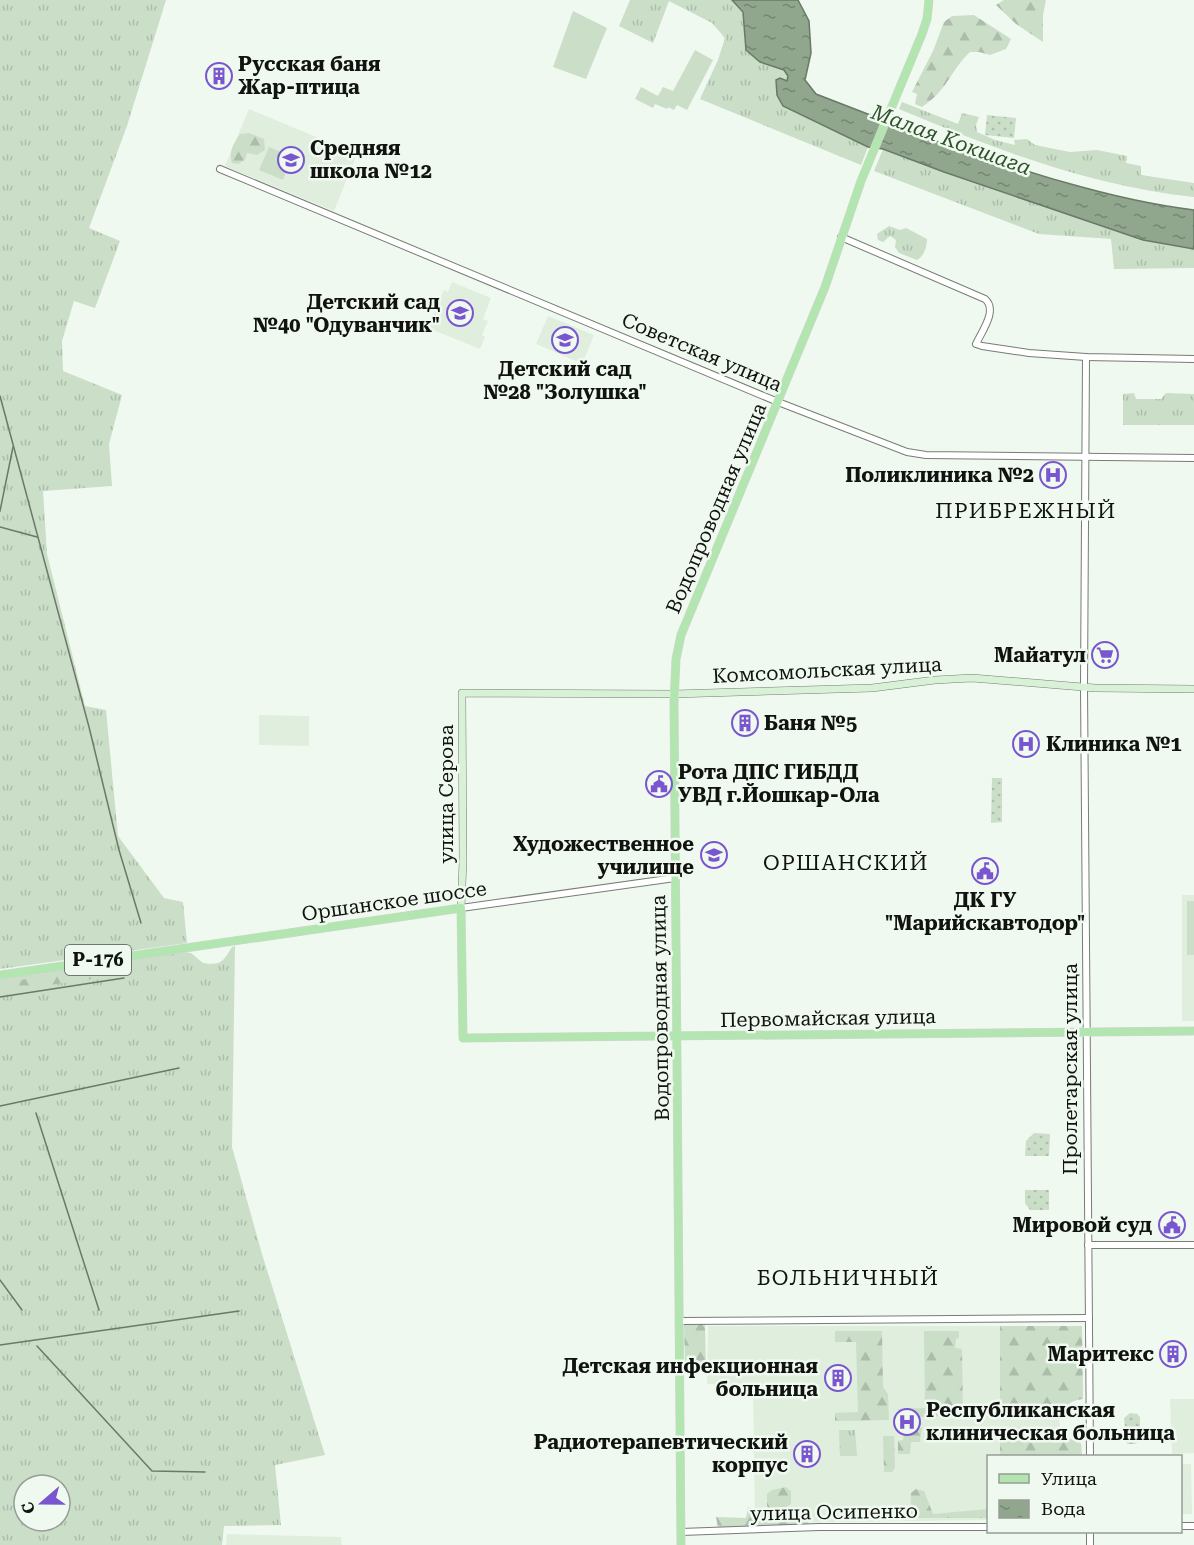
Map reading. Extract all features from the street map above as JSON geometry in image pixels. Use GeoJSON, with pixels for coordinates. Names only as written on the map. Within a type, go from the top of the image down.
{"type":"FeatureCollection","features":[{"type":"Feature","properties":{"kind":"main road","name":"Водопроводная улица"},"geometry":{"type":"LineString","coordinates":[[681,1545],[675,878],[674,694],[676,659],[681,635],[825,286],[861,181],[922,34],[927,19],[928,0]]}},
{"type":"Feature","properties":{"kind":"main road","name":"Комсомольская улица"},"geometry":{"type":"LineString","coordinates":[[462,693],[674,694],[872,688],[953,679],[991,679],[1084,687],[1194,689]]}},
{"type":"Feature","properties":{"kind":"main road","name":"улица Серова"},"geometry":{"type":"LineString","coordinates":[[462,693],[462,1038]]}},
{"type":"Feature","properties":{"kind":"main road","name":"Оршанское шоссе"},"geometry":{"type":"LineString","coordinates":[[0,975],[461,908]]}},
{"type":"Feature","properties":{"kind":"main road","name":"Первомайская улица"},"geometry":{"type":"LineString","coordinates":[[462,1038],[1194,1031]]}},
{"type":"Feature","properties":{"kind":"street","name":"Советская улица"},"geometry":{"type":"LineString","coordinates":[[220,170],[778,402],[918,454],[1194,458]]}},
{"type":"Feature","properties":{"kind":"street"},"geometry":{"type":"LineString","coordinates":[[841,237],[978,295],[990,303],[991,310],[976,344],[989,348],[1086,357],[1194,358]]}},
{"type":"Feature","properties":{"kind":"street","name":"Пролетарская улица"},"geometry":{"type":"LineString","coordinates":[[1086,357],[1084,687],[1089,1455]]}},
{"type":"Feature","properties":{"kind":"street","name":"Оршанское шоссе"},"geometry":{"type":"LineString","coordinates":[[461,908],[675,878]]}},
{"type":"Feature","properties":{"kind":"street"},"geometry":{"type":"LineString","coordinates":[[1088,1245],[1194,1245]]}},
{"type":"Feature","properties":{"kind":"street"},"geometry":{"type":"LineString","coordinates":[[679,1321],[1089,1318]]}},
{"type":"Feature","properties":{"kind":"street","name":"улица Осипенко"},"geometry":{"type":"LineString","coordinates":[[681,1532],[819,1527],[987,1527]]}},
{"type":"Feature","properties":{"kind":"shaded area","name":"Средняя школа №12"},"geometry":{"type":"Polygon","coordinates":[[[249,109],[357,154],[334,211],[225,166],[249,109]]]}},
{"type":"Feature","properties":{"kind":"shaded area","name":"Детский сад №40 \"Одуванчик\""},"geometry":{"type":"Polygon","coordinates":[[[452,282],[491,298],[483,319],[488,321],[482,335],[485,337],[480,349],[428,328],[444,290],[448,292],[452,282]]]}},
{"type":"Feature","properties":{"kind":"shaded area","name":"Детский сад №28 \"Золушка\""},"geometry":{"type":"Polygon","coordinates":[[[548,316],[594,335],[581,361],[536,344],[548,316]]]}},
{"type":"Feature","properties":{"kind":"shaded area"},"geometry":{"type":"Polygon","coordinates":[[[259,715],[309,716],[309,746],[259,745],[259,715]]]}},
{"type":"Feature","properties":{"kind":"shaded area"},"geometry":{"type":"Polygon","coordinates":[[[1182,895],[1194,895],[1194,1021],[1182,1021],[1182,895]]]}},
{"type":"Feature","properties":{"kind":"shaded area","name":"Республиканская клиническая больница"},"geometry":{"type":"Polygon","coordinates":[[[708,1326],[1082,1326],[1083,1399],[1074,1400],[1059,1412],[1060,1429],[1070,1440],[1081,1443],[1082,1455],[987,1455],[987,1520],[755,1523],[753,1385],[707,1384],[708,1326]]]}},
{"type":"Feature","properties":{"kind":"shaded area"},"geometry":{"type":"Polygon","coordinates":[[[1170,1399],[1194,1399],[1194,1453],[1172,1454],[1170,1399]]]}},
{"type":"Feature","properties":{"kind":"shaded area"},"geometry":{"type":"Polygon","coordinates":[[[1182,1464],[1191,1464],[1192,1514],[1182,1514],[1182,1464]]]}},
{"type":"Feature","properties":{"kind":"shaded area"},"geometry":{"type":"Polygon","coordinates":[[[227,1534],[341,1537],[342,1545],[226,1545],[227,1534]]]}},
{"type":"Feature","properties":{"kind":"green space"},"geometry":{"type":"Polygon","coordinates":[[[0,0],[166,0],[127,126],[89,228],[120,241],[95,308],[74,301],[62,341],[63,371],[122,395],[109,444],[112,486],[43,491],[47,554],[85,706],[106,710],[118,836],[164,898],[183,902],[187,943],[0,969],[0,0]]]}},
{"type":"Feature","properties":{"kind":"green space"},"geometry":{"type":"Polygon","coordinates":[[[630,0],[732,0],[743,12],[746,30],[772,65],[784,70],[788,76],[787,81],[776,80],[777,95],[783,106],[868,147],[861,165],[700,99],[718,60],[725,38],[712,23],[669,1],[653,43],[619,26],[630,0]]]}},
{"type":"Feature","properties":{"kind":"green space"},"geometry":{"type":"Polygon","coordinates":[[[1004,0],[1046,0],[1043,15],[1043,42],[1016,24],[996,5],[1004,0]]]}},
{"type":"Feature","properties":{"kind":"green space"},"geometry":{"type":"Polygon","coordinates":[[[573,11],[607,28],[586,79],[553,67],[573,11]]]}},
{"type":"Feature","properties":{"kind":"green space"},"geometry":{"type":"Polygon","coordinates":[[[974,15],[1011,39],[1006,49],[990,55],[970,52],[931,101],[922,107],[915,104],[917,94],[912,92],[933,51],[944,22],[952,16],[974,15]]]}},
{"type":"Feature","properties":{"kind":"green space"},"geometry":{"type":"Polygon","coordinates":[[[695,50],[713,60],[687,110],[677,105],[674,110],[655,104],[653,108],[635,99],[641,87],[658,96],[663,87],[673,91],[695,50]]]}},
{"type":"Feature","properties":{"kind":"green space"},"geometry":{"type":"Polygon","coordinates":[[[902,102],[958,124],[962,113],[979,117],[976,125],[977,132],[1015,145],[1014,140],[1027,139],[1035,145],[1070,152],[1097,150],[1127,156],[1126,163],[1141,166],[1141,175],[1194,183],[1194,197],[1156,192],[1080,175],[1007,152],[899,109],[902,102]]]}},
{"type":"Feature","properties":{"kind":"green space"},"geometry":{"type":"Polygon","coordinates":[[[987,115],[1016,118],[1014,138],[985,135],[987,115]]]}},
{"type":"Feature","properties":{"kind":"green space"},"geometry":{"type":"Polygon","coordinates":[[[249,133],[264,139],[265,150],[257,155],[247,153],[245,160],[238,164],[232,163],[231,151],[236,141],[240,134],[249,133]]]}},
{"type":"Feature","properties":{"kind":"green space"},"geometry":{"type":"Polygon","coordinates":[[[269,147],[292,157],[283,180],[259,170],[269,147]]]}},
{"type":"Feature","properties":{"kind":"green space"},"geometry":{"type":"Polygon","coordinates":[[[883,149],[1143,240],[1194,249],[1194,268],[1114,269],[1111,239],[1039,234],[874,171],[883,149]]]}},
{"type":"Feature","properties":{"kind":"green space"},"geometry":{"type":"Polygon","coordinates":[[[889,226],[900,230],[906,228],[927,239],[922,256],[917,260],[899,253],[895,247],[896,240],[890,236],[883,242],[878,240],[877,234],[889,226]]]}},
{"type":"Feature","properties":{"kind":"green space"},"geometry":{"type":"Polygon","coordinates":[[[1134,393],[1136,399],[1161,399],[1166,393],[1194,394],[1194,425],[1123,425],[1123,394],[1134,393]]]}},
{"type":"Feature","properties":{"kind":"green space"},"geometry":{"type":"Polygon","coordinates":[[[992,778],[1002,778],[1002,822],[991,823],[992,778]]]}},
{"type":"Feature","properties":{"kind":"green space"},"geometry":{"type":"Polygon","coordinates":[[[1187,901],[1194,901],[1194,955],[1187,955],[1187,901]]]}},
{"type":"Feature","properties":{"kind":"green space"},"geometry":{"type":"Polygon","coordinates":[[[235,946],[232,1147],[262,1254],[325,1455],[275,1465],[281,1525],[224,1526],[222,1545],[0,1545],[0,978],[185,952],[191,953],[203,963],[214,964],[224,959],[235,946]]]}},
{"type":"Feature","properties":{"kind":"green space"},"geometry":{"type":"Polygon","coordinates":[[[131,964],[133,973],[0,992],[0,983],[131,964]]]}},
{"type":"Feature","properties":{"kind":"green space"},"geometry":{"type":"Polygon","coordinates":[[[1034,1133],[1050,1134],[1049,1156],[1025,1156],[1026,1141],[1034,1133]]]}},
{"type":"Feature","properties":{"kind":"green space"},"geometry":{"type":"Polygon","coordinates":[[[1025,1190],[1049,1190],[1049,1210],[1030,1210],[1025,1203],[1025,1190]]]}},
{"type":"Feature","properties":{"kind":"green space"},"geometry":{"type":"Polygon","coordinates":[[[684,1323],[705,1323],[706,1369],[685,1369],[684,1323]]]}},
{"type":"Feature","properties":{"kind":"green space"},"geometry":{"type":"Polygon","coordinates":[[[1000,1326],[1082,1326],[1083,1399],[1051,1413],[1000,1414],[1000,1326]]]}},
{"type":"Feature","properties":{"kind":"green space"},"geometry":{"type":"Polygon","coordinates":[[[835,1331],[882,1331],[883,1387],[888,1394],[889,1420],[835,1421],[835,1413],[858,1412],[856,1342],[835,1342],[835,1331]]]}},
{"type":"Feature","properties":{"kind":"green space"},"geometry":{"type":"Polygon","coordinates":[[[924,1331],[959,1331],[955,1348],[962,1349],[963,1415],[899,1418],[898,1409],[925,1408],[924,1331]]]}},
{"type":"Feature","properties":{"kind":"green space"},"geometry":{"type":"Polygon","coordinates":[[[1130,1413],[1140,1417],[1140,1441],[1135,1444],[1127,1444],[1124,1418],[1130,1413]]]}},
{"type":"Feature","properties":{"kind":"green space"},"geometry":{"type":"Polygon","coordinates":[[[1052,1427],[1081,1443],[1082,1455],[1000,1455],[1000,1428],[1052,1427]]]}},
{"type":"Feature","properties":{"kind":"green space"},"geometry":{"type":"Polygon","coordinates":[[[905,1428],[922,1428],[920,1442],[911,1442],[910,1454],[898,1454],[898,1441],[903,1440],[905,1428]]]}},
{"type":"Feature","properties":{"kind":"green space"},"geometry":{"type":"Polygon","coordinates":[[[839,1430],[855,1430],[857,1456],[840,1456],[839,1430]]]}},
{"type":"Feature","properties":{"kind":"green space"},"geometry":{"type":"Polygon","coordinates":[[[883,1436],[894,1436],[895,1468],[892,1472],[884,1472],[883,1436]]]}},
{"type":"Feature","properties":{"kind":"green space"},"geometry":{"type":"Polygon","coordinates":[[[786,1487],[791,1491],[791,1504],[770,1510],[767,1506],[767,1494],[772,1490],[786,1487]]]}},
{"type":"Feature","properties":{"kind":"green space"},"geometry":{"type":"Polygon","coordinates":[[[916,1489],[924,1491],[933,1514],[987,1509],[987,1518],[910,1518],[911,1493],[916,1489]]]}},
{"type":"Feature","properties":{"kind":"green space"},"geometry":{"type":"Polygon","coordinates":[[[748,1507],[763,1513],[807,1516],[809,1525],[718,1528],[716,1517],[746,1518],[748,1507]]]}},
{"type":"Feature","properties":{"kind":"water"},"geometry":{"type":"Polygon","coordinates":[[[732,0],[798,0],[809,21],[811,53],[805,80],[816,94],[878,118],[892,126],[1042,176],[1118,196],[1194,210],[1194,249],[1143,240],[883,149],[868,147],[783,106],[777,95],[776,80],[780,78],[787,81],[788,76],[784,70],[760,62],[746,50],[743,12],[732,0]]]}},
{"type":"Feature","properties":{"kind":"waterway"},"geometry":{"type":"LineString","coordinates":[[0,396],[89,727],[119,850],[141,923]]}},
{"type":"Feature","properties":{"kind":"waterway"},"geometry":{"type":"LineString","coordinates":[[0,511],[13,447]]}},
{"type":"Feature","properties":{"kind":"waterway"},"geometry":{"type":"LineString","coordinates":[[0,527],[37,537]]}},
{"type":"Feature","properties":{"kind":"waterway"},"geometry":{"type":"LineString","coordinates":[[0,997],[124,978]]}},
{"type":"Feature","properties":{"kind":"waterway"},"geometry":{"type":"LineString","coordinates":[[0,1106],[179,1068]]}},
{"type":"Feature","properties":{"kind":"waterway"},"geometry":{"type":"LineString","coordinates":[[36,1113],[99,1310]]}},
{"type":"Feature","properties":{"kind":"waterway"},"geometry":{"type":"LineString","coordinates":[[0,1280],[22,1310]]}},
{"type":"Feature","properties":{"kind":"waterway"},"geometry":{"type":"LineString","coordinates":[[0,1345],[239,1311]]}},
{"type":"Feature","properties":{"kind":"waterway"},"geometry":{"type":"LineString","coordinates":[[37,1346],[152,1471],[205,1472]]}},
{"type":"Feature","properties":{"kind":"place","name":"Русская баня Жар-птица"},"geometry":{"type":"Point","coordinates":[219,76]}},
{"type":"Feature","properties":{"kind":"place","name":"Средняя школа №12"},"geometry":{"type":"Point","coordinates":[291,160]}},
{"type":"Feature","properties":{"kind":"place","name":"Детский сад №40 \"Одуванчик\""},"geometry":{"type":"Point","coordinates":[460,313]}},
{"type":"Feature","properties":{"kind":"place","name":"Детский сад №28 \"Золушка\""},"geometry":{"type":"Point","coordinates":[565,340]}},
{"type":"Feature","properties":{"kind":"place","name":"Поликлиника №2"},"geometry":{"type":"Point","coordinates":[1053,475]}},
{"type":"Feature","properties":{"kind":"place","name":"Майатул"},"geometry":{"type":"Point","coordinates":[1105,655]}},
{"type":"Feature","properties":{"kind":"place","name":"Баня №5"},"geometry":{"type":"Point","coordinates":[745,723]}},
{"type":"Feature","properties":{"kind":"place","name":"Клиника №1"},"geometry":{"type":"Point","coordinates":[1026,744]}},
{"type":"Feature","properties":{"kind":"place","name":"Рота ДПС ГИБДД УВД г.Йошкар-Ола"},"geometry":{"type":"Point","coordinates":[659,784]}},
{"type":"Feature","properties":{"kind":"place","name":"Художественное училище"},"geometry":{"type":"Point","coordinates":[714,855]}},
{"type":"Feature","properties":{"kind":"place","name":"ДК ГУ \"Марийскавтодор\""},"geometry":{"type":"Point","coordinates":[985,871]}},
{"type":"Feature","properties":{"kind":"place","name":"Мировой суд"},"geometry":{"type":"Point","coordinates":[1172,1225]}},
{"type":"Feature","properties":{"kind":"place","name":"Маритекс"},"geometry":{"type":"Point","coordinates":[1173,1354]}},
{"type":"Feature","properties":{"kind":"place","name":"Детская инфекционная больница"},"geometry":{"type":"Point","coordinates":[838,1378]}},
{"type":"Feature","properties":{"kind":"place","name":"Республиканская клиническая больница"},"geometry":{"type":"Point","coordinates":[907,1422]}},
{"type":"Feature","properties":{"kind":"place","name":"Радиотерапевтический корпус"},"geometry":{"type":"Point","coordinates":[807,1454]}},
{"type":"Feature","properties":{"kind":"district","name":"ПРИБРЕЖНЫЙ"},"geometry":{"type":"Point","coordinates":[1026,511]}},
{"type":"Feature","properties":{"kind":"district","name":"ОРШАНСКИЙ"},"geometry":{"type":"Point","coordinates":[846,863]}},
{"type":"Feature","properties":{"kind":"district","name":"БОЛЬНИЧНЫЙ"},"geometry":{"type":"Point","coordinates":[848,1278]}},
{"type":"Feature","properties":{"kind":"water label","name":"Малая Кокшага"},"geometry":{"type":"Point","coordinates":[951,140]}}]}
